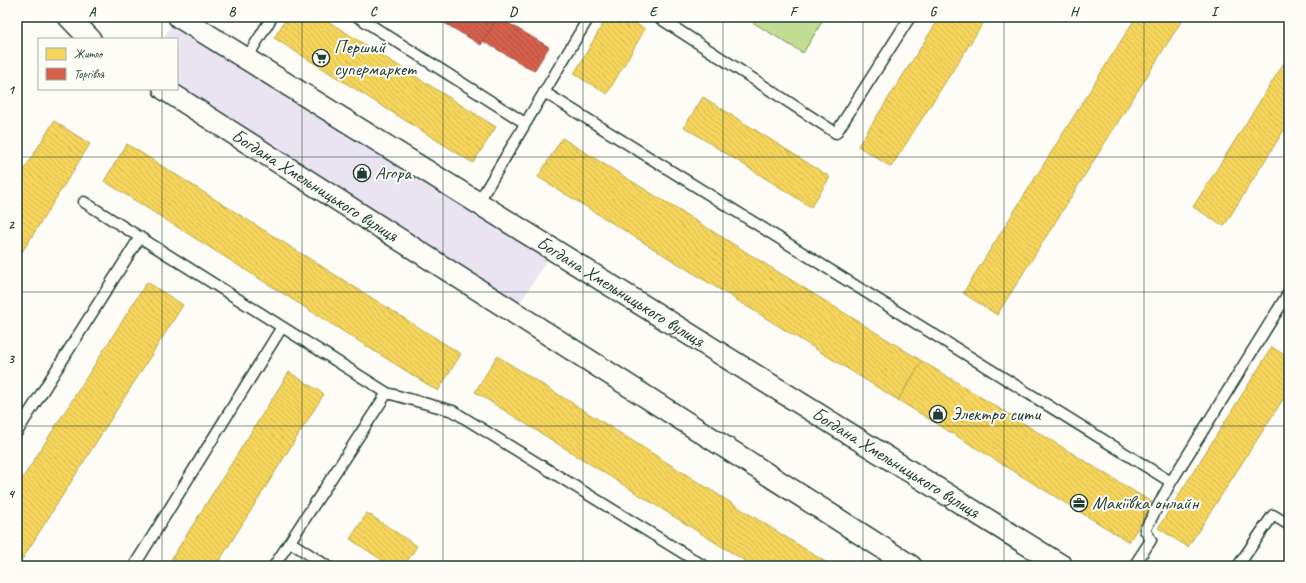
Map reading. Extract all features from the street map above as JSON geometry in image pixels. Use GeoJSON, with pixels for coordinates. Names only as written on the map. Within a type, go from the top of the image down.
{"type":"FeatureCollection","features":[{"type":"Feature","properties":{"kind":"street"},"geometry":{"type":"LineString","coordinates":[[69,17],[89,38]]}},
{"type":"Feature","properties":{"kind":"street","name":"Богдана Хмельницького вулиця"},"geometry":{"type":"LineString","coordinates":[[179,17],[1062,566]]}},
{"type":"Feature","properties":{"kind":"street","name":"Богдана Хмельницького вулиця"},"geometry":{"type":"LineString","coordinates":[[166,90],[911,566]]}},
{"type":"Feature","properties":{"kind":"lane"},"geometry":{"type":"LineString","coordinates":[[246,59],[272,17]]}},
{"type":"Feature","properties":{"kind":"lane"},"geometry":{"type":"LineString","coordinates":[[358,17],[525,123]]}},
{"type":"Feature","properties":{"kind":"lane"},"geometry":{"type":"LineString","coordinates":[[478,203],[589,17]]}},
{"type":"Feature","properties":{"kind":"lane"},"geometry":{"type":"LineString","coordinates":[[658,17],[836,133],[910,17]]}},
{"type":"Feature","properties":{"kind":"lane"},"geometry":{"type":"LineString","coordinates":[[544,92],[1171,482]]}},
{"type":"Feature","properties":{"kind":"lane"},"geometry":{"type":"LineString","coordinates":[[84,202],[387,393],[453,411],[704,566]]}},
{"type":"Feature","properties":{"kind":"lane"},"geometry":{"type":"LineString","coordinates":[[17,432],[140,237]]}},
{"type":"Feature","properties":{"kind":"lane"},"geometry":{"type":"LineString","coordinates":[[1134,566],[1151,540],[1146,530],[1171,482],[1289,292]]}},
{"type":"Feature","properties":{"kind":"lane"},"geometry":{"type":"LineString","coordinates":[[134,566],[282,327]]}},
{"type":"Feature","properties":{"kind":"lane"},"geometry":{"type":"LineString","coordinates":[[274,566],[387,393]]}},
{"type":"Feature","properties":{"kind":"lane"},"geometry":{"type":"LineString","coordinates":[[1238,566],[1273,515],[1289,525]]}},
{"type":"Feature","properties":{"kind":"lane"},"geometry":{"type":"LineString","coordinates":[[290,542],[327,566]]}},
{"type":"Feature","properties":{"kind":"shaded area","name":"Агора"},"geometry":{"type":"Polygon","coordinates":[[[173,23],[548,258],[520,303],[178,89],[178,38],[164,38],[173,23]]]}},
{"type":"Feature","properties":{"kind":"green space"},"geometry":{"type":"Polygon","coordinates":[[[750,17],[825,17],[803,53],[749,20],[750,17]]]}},
{"type":"Feature","properties":{"kind":"building: Житло"},"geometry":{"type":"Polygon","coordinates":[[[287,17],[321,17],[496,127],[473,163],[274,38],[287,17]]]}},
{"type":"Feature","properties":{"kind":"building: Житло"},"geometry":{"type":"Polygon","coordinates":[[[607,17],[624,17],[645,29],[607,94],[574,74],[607,17]]]}},
{"type":"Feature","properties":{"kind":"building: Житло"},"geometry":{"type":"Polygon","coordinates":[[[940,17],[987,17],[891,167],[858,146],[940,17]]]}},
{"type":"Feature","properties":{"kind":"building: Житло"},"geometry":{"type":"Polygon","coordinates":[[[1136,17],[1184,17],[997,315],[963,293],[1136,17]]]}},
{"type":"Feature","properties":{"kind":"building: Житло"},"geometry":{"type":"Polygon","coordinates":[[[1289,55],[1289,122],[1224,226],[1193,207],[1289,55]]]}},
{"type":"Feature","properties":{"kind":"building: Житло"},"geometry":{"type":"Polygon","coordinates":[[[703,97],[830,177],[811,207],[684,127],[703,97]]]}},
{"type":"Feature","properties":{"kind":"building: Житло"},"geometry":{"type":"Polygon","coordinates":[[[54,121],[90,144],[17,260],[17,181],[54,121]]]}},
{"type":"Feature","properties":{"kind":"building: Житло"},"geometry":{"type":"Polygon","coordinates":[[[562,138],[922,361],[898,400],[538,177],[562,138]]]}},
{"type":"Feature","properties":{"kind":"building: Житло"},"geometry":{"type":"Polygon","coordinates":[[[127,144],[461,354],[438,391],[104,181],[127,144]]]}},
{"type":"Feature","properties":{"kind":"building: Житло"},"geometry":{"type":"Polygon","coordinates":[[[147,282],[183,305],[21,561],[17,558],[17,487],[147,282]]]}},
{"type":"Feature","properties":{"kind":"building: Житло"},"geometry":{"type":"Polygon","coordinates":[[[1272,347],[1289,358],[1289,390],[1188,547],[1158,528],[1272,347]]]}},
{"type":"Feature","properties":{"kind":"building: Житло"},"geometry":{"type":"Polygon","coordinates":[[[497,356],[832,566],[753,566],[475,392],[497,356]]]}},
{"type":"Feature","properties":{"kind":"building: Житло"},"geometry":{"type":"Polygon","coordinates":[[[922,361],[1153,503],[1129,542],[898,400],[922,361]]]}},
{"type":"Feature","properties":{"kind":"building: Житло"},"geometry":{"type":"Polygon","coordinates":[[[289,372],[324,394],[216,566],[167,566],[289,372]]]}},
{"type":"Feature","properties":{"kind":"building: Житло"},"geometry":{"type":"Polygon","coordinates":[[[367,513],[417,546],[404,566],[391,566],[350,539],[367,513]]]}},
{"type":"Feature","properties":{"kind":"building: Житло"},"geometry":{"type":"Polygon","coordinates":[[[1288,557],[1289,566],[1282,566],[1288,557]]]}},
{"type":"Feature","properties":{"kind":"building: Торгівля"},"geometry":{"type":"Polygon","coordinates":[[[444,17],[498,17],[481,45],[441,21],[444,17]]]}},
{"type":"Feature","properties":{"kind":"building: Торгівля"},"geometry":{"type":"Polygon","coordinates":[[[498,17],[549,47],[534,71],[483,41],[498,17]]]}},
{"type":"Feature","properties":{"kind":"place","name":"Перший супермаркет"},"geometry":{"type":"Point","coordinates":[321,58]}},
{"type":"Feature","properties":{"kind":"place","name":"Агора"},"geometry":{"type":"Point","coordinates":[362,173]}},
{"type":"Feature","properties":{"kind":"place","name":"Электро сити"},"geometry":{"type":"Point","coordinates":[938,414]}},
{"type":"Feature","properties":{"kind":"place","name":"Макіївка онлайн"},"geometry":{"type":"Point","coordinates":[1079,503]}}]}
